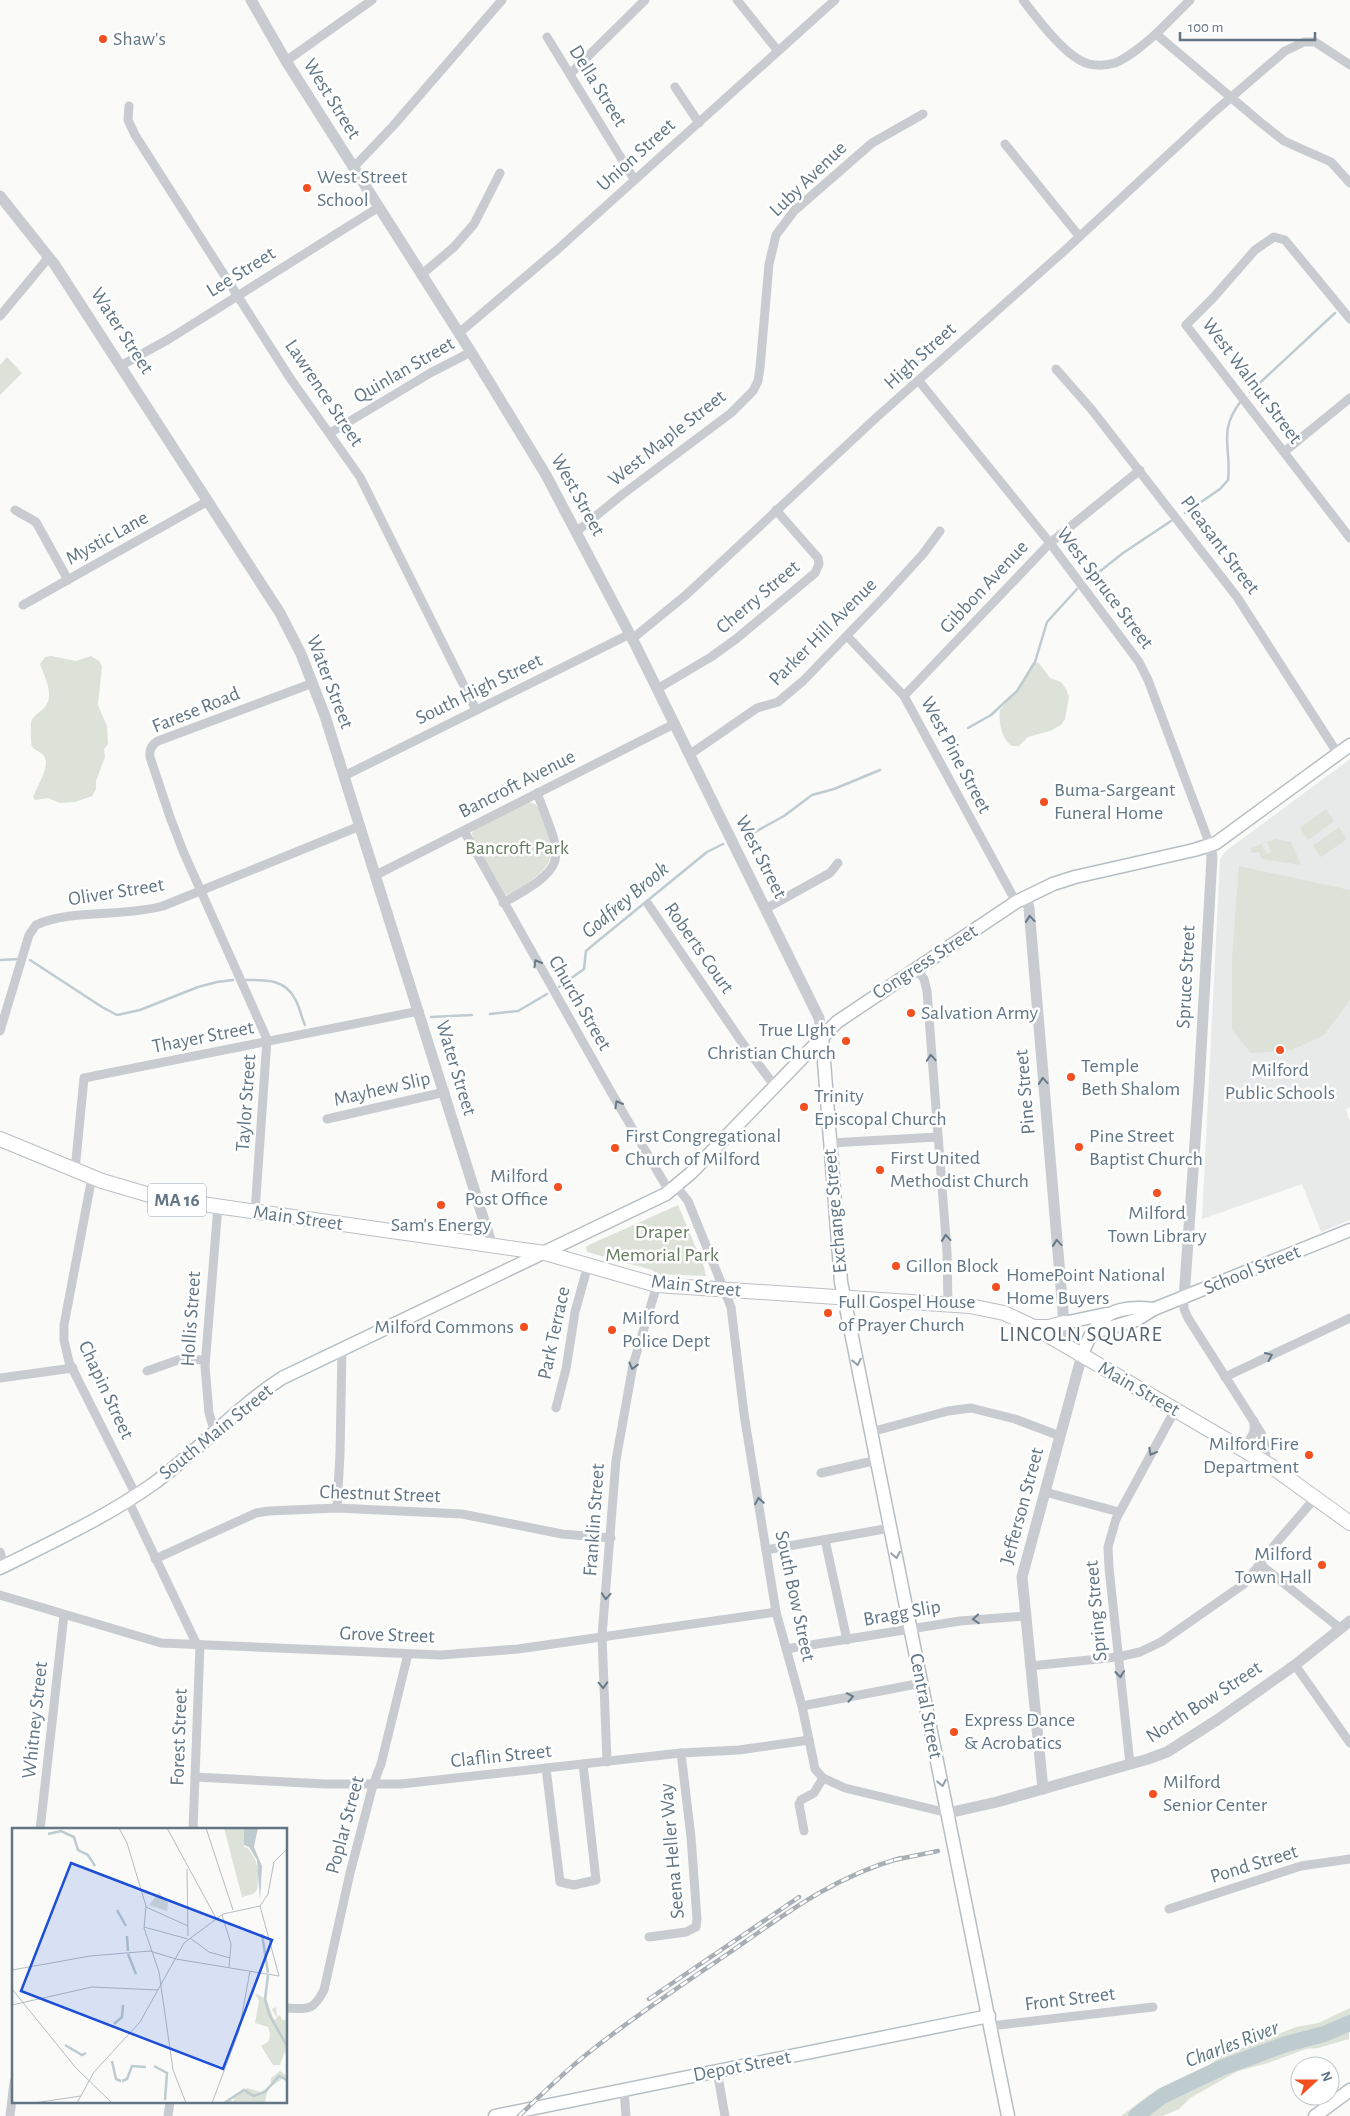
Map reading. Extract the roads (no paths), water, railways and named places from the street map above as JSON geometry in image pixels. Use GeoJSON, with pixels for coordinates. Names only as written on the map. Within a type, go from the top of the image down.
{"type":"FeatureCollection","features":[{"type":"Feature","properties":{"kind":"main road","name":"Congress Street"},"geometry":{"type":"LineString","coordinates":[[545,1253],[673,1189],[822,1035],[855,1008],[1021,900],[1053,884],[1075,877],[1210,845],[1281,797],[1350,745]]}},
{"type":"Feature","properties":{"kind":"main road","name":"Exchange Street"},"geometry":{"type":"LineString","coordinates":[[822,1035],[844,1297]]}},
{"type":"Feature","properties":{"kind":"main road","name":"Main Street"},"geometry":{"type":"LineString","coordinates":[[0,1139],[92,1177],[143,1194],[255,1212],[545,1253],[657,1285],[948,1304],[993,1310],[1014,1317],[1034,1327],[1266,1463],[1350,1523]]}},
{"type":"Feature","properties":{"kind":"main road","name":"School Street"},"geometry":{"type":"LineString","coordinates":[[1092,1336],[1105,1329],[1136,1320],[1154,1309],[1348,1234]]}},
{"type":"Feature","properties":{"kind":"main road","name":"South Main Street"},"geometry":{"type":"LineString","coordinates":[[2,1567],[132,1498],[194,1453],[261,1392],[282,1378],[545,1253]]}},
{"type":"Feature","properties":{"kind":"main road","name":"Central Street"},"geometry":{"type":"LineString","coordinates":[[844,1297],[1008,2116]]}},
{"type":"Feature","properties":{"kind":"main road","name":"School Street"},"geometry":{"type":"LineString","coordinates":[[1064,1323],[1138,1308],[1154,1309]]}},
{"type":"Feature","properties":{"kind":"main road"},"geometry":{"type":"LineString","coordinates":[[1082,1355],[1100,1320],[1113,1312]]}},
{"type":"Feature","properties":{"kind":"main road"},"geometry":{"type":"LineString","coordinates":[[1034,1327],[1049,1327],[1064,1323]]}},
{"type":"Feature","properties":{"kind":"main road","name":"Depot Street"},"geometry":{"type":"LineString","coordinates":[[496,2116],[529,2113],[624,2090],[717,2071],[990,2021]]}},
{"type":"Feature","properties":{"kind":"main road"},"geometry":{"type":"LineString","coordinates":[[1315,2116],[1350,2090]]}},
{"type":"Feature","properties":{"kind":"street","name":"West Street"},"geometry":{"type":"LineString","coordinates":[[251,0],[286,61],[528,443],[631,637],[767,908],[819,1018],[822,1035]]}},
{"type":"Feature","properties":{"kind":"street"},"geometry":{"type":"LineString","coordinates":[[286,61],[372,0]]}},
{"type":"Feature","properties":{"kind":"street"},"geometry":{"type":"LineString","coordinates":[[354,167],[502,0]]}},
{"type":"Feature","properties":{"kind":"street"},"geometry":{"type":"LineString","coordinates":[[570,74],[645,0]]}},
{"type":"Feature","properties":{"kind":"street"},"geometry":{"type":"LineString","coordinates":[[737,0],[778,51]]}},
{"type":"Feature","properties":{"kind":"street","name":"Union Street"},"geometry":{"type":"LineString","coordinates":[[459,333],[558,249],[835,0]]}},
{"type":"Feature","properties":{"kind":"street"},"geometry":{"type":"LineString","coordinates":[[1023,0],[1042,24],[1071,54],[1088,64],[1106,65],[1127,56],[1156,34],[1190,0]]}},
{"type":"Feature","properties":{"kind":"street"},"geometry":{"type":"LineString","coordinates":[[1156,34],[1284,141],[1331,162],[1350,183]]}},
{"type":"Feature","properties":{"kind":"street","name":"Della Street"},"geometry":{"type":"LineString","coordinates":[[546,37],[634,179]]}},
{"type":"Feature","properties":{"kind":"street","name":"High Street"},"geometry":{"type":"LineString","coordinates":[[631,637],[686,595],[776,510],[1231,98],[1286,51],[1304,42],[1315,42],[1350,65]]}},
{"type":"Feature","properties":{"kind":"street"},"geometry":{"type":"LineString","coordinates":[[675,87],[699,123]]}},
{"type":"Feature","properties":{"kind":"street","name":"Lawrence Street"},"geometry":{"type":"LineString","coordinates":[[129,106],[128,120],[136,135],[290,378],[360,477],[476,710]]}},
{"type":"Feature","properties":{"kind":"street","name":"Luby Avenue"},"geometry":{"type":"LineString","coordinates":[[754,390],[760,368],[769,264],[776,235],[794,211],[872,143],[923,114]]}},
{"type":"Feature","properties":{"kind":"street"},"geometry":{"type":"LineString","coordinates":[[1005,144],[1079,236]]}},
{"type":"Feature","properties":{"kind":"street"},"geometry":{"type":"LineString","coordinates":[[422,275],[454,247],[474,224],[500,173]]}},
{"type":"Feature","properties":{"kind":"street","name":"Water Street"},"geometry":{"type":"LineString","coordinates":[[0,196],[49,257],[122,365],[280,613],[313,683],[445,1092],[492,1246]]}},
{"type":"Feature","properties":{"kind":"street","name":"Lee Street"},"geometry":{"type":"LineString","coordinates":[[122,365],[169,339],[379,207]]}},
{"type":"Feature","properties":{"kind":"street","name":"West Walnut Street"},"geometry":{"type":"LineString","coordinates":[[1350,319],[1285,240],[1274,237],[1255,250],[1213,298],[1186,325],[1350,538]]}},
{"type":"Feature","properties":{"kind":"street"},"geometry":{"type":"LineString","coordinates":[[0,314],[49,257]]}},
{"type":"Feature","properties":{"kind":"street","name":"Quinlan Street"},"geometry":{"type":"LineString","coordinates":[[330,433],[432,372],[471,352]]}},
{"type":"Feature","properties":{"kind":"street","name":"Pleasant Street"},"geometry":{"type":"LineString","coordinates":[[1056,369],[1140,470],[1238,597],[1338,754]]}},
{"type":"Feature","properties":{"kind":"street","name":"West Spruce Street"},"geometry":{"type":"LineString","coordinates":[[919,381],[1050,543],[1143,668],[1210,845]]}},
{"type":"Feature","properties":{"kind":"street","name":"West Maple Street"},"geometry":{"type":"LineString","coordinates":[[576,532],[731,412],[754,390]]}},
{"type":"Feature","properties":{"kind":"street"},"geometry":{"type":"LineString","coordinates":[[1284,452],[1350,398]]}},
{"type":"Feature","properties":{"kind":"street","name":"Gibbon Avenue"},"geometry":{"type":"LineString","coordinates":[[904,696],[1050,543],[1140,470]]}},
{"type":"Feature","properties":{"kind":"street","name":"Mystic Lane"},"geometry":{"type":"LineString","coordinates":[[23,604],[208,501]]}},
{"type":"Feature","properties":{"kind":"street"},"geometry":{"type":"LineString","coordinates":[[15,510],[36,522],[68,580]]}},
{"type":"Feature","properties":{"kind":"street","name":"Cherry Street"},"geometry":{"type":"LineString","coordinates":[[657,690],[711,657],[736,639],[816,573],[819,564],[818,558],[776,510]]}},
{"type":"Feature","properties":{"kind":"street","name":"Parker Hill Avenue"},"geometry":{"type":"LineString","coordinates":[[689,755],[757,708],[778,702],[786,696],[848,637],[923,554],[940,530]]}},
{"type":"Feature","properties":{"kind":"street","name":"South High Street"},"geometry":{"type":"LineString","coordinates":[[344,776],[476,710],[631,637]]}},
{"type":"Feature","properties":{"kind":"street","name":"West Pine Street"},"geometry":{"type":"LineString","coordinates":[[848,637],[904,696],[1021,900]]}},
{"type":"Feature","properties":{"kind":"street","name":"Farese Road"},"geometry":{"type":"LineString","coordinates":[[200,890],[168,814],[150,757],[152,745],[158,741],[313,683]]}},
{"type":"Feature","properties":{"kind":"street","name":"Bancroft Avenue"},"geometry":{"type":"LineString","coordinates":[[376,875],[674,724]]}},
{"type":"Feature","properties":{"kind":"street"},"geometry":{"type":"LineString","coordinates":[[503,903],[546,877],[555,863],[556,842],[537,793]]}},
{"type":"Feature","properties":{"kind":"street","name":"Oliver Street"},"geometry":{"type":"LineString","coordinates":[[0,1032],[29,935],[36,925],[69,917],[156,907],[360,826]]}},
{"type":"Feature","properties":{"kind":"street","name":"Church Street"},"geometry":{"type":"LineString","coordinates":[[464,831],[661,1180],[688,1201],[724,1290]]}},
{"type":"Feature","properties":{"kind":"street","name":"Spruce Street"},"geometry":{"type":"LineString","coordinates":[[1210,845],[1212,857],[1184,1309],[1225,1377],[1254,1420],[1264,1439],[1266,1463]]}},
{"type":"Feature","properties":{"kind":"street"},"geometry":{"type":"LineString","coordinates":[[767,908],[830,873],[838,863]]}},
{"type":"Feature","properties":{"kind":"street","name":"Taylor Street"},"geometry":{"type":"LineString","coordinates":[[200,890],[264,1028],[267,1042],[255,1212]]}},
{"type":"Feature","properties":{"kind":"street","name":"Pine Street"},"geometry":{"type":"LineString","coordinates":[[1021,900],[1029,908],[1064,1323],[1062,1343]]}},
{"type":"Feature","properties":{"kind":"street","name":"Roberts Court"},"geometry":{"type":"LineString","coordinates":[[648,904],[741,1041],[774,1085]]}},
{"type":"Feature","properties":{"kind":"street"},"geometry":{"type":"LineString","coordinates":[[916,969],[924,978],[927,991],[947,1252],[948,1304]]}},
{"type":"Feature","properties":{"kind":"street","name":"Thayer Street"},"geometry":{"type":"LineString","coordinates":[[76,1170],[84,1078],[419,1011]]}},
{"type":"Feature","properties":{"kind":"street","name":"Mayhew Slip"},"geometry":{"type":"LineString","coordinates":[[327,1119],[445,1092]]}},
{"type":"Feature","properties":{"kind":"street"},"geometry":{"type":"LineString","coordinates":[[830,1143],[938,1137]]}},
{"type":"Feature","properties":{"kind":"street","name":"Chapin Street"},"geometry":{"type":"LineString","coordinates":[[92,1177],[64,1329],[65,1348],[72,1368],[132,1498]]}},
{"type":"Feature","properties":{"kind":"street","name":"Hollis Street"},"geometry":{"type":"LineString","coordinates":[[216,1433],[209,1413],[205,1360],[218,1206]]}},
{"type":"Feature","properties":{"kind":"street","name":"Park Terrace"},"geometry":{"type":"LineString","coordinates":[[556,1408],[566,1369],[575,1312],[588,1265]]}},
{"type":"Feature","properties":{"kind":"street","name":"Franklin Street"},"geometry":{"type":"LineString","coordinates":[[607,1762],[602,1636],[616,1460],[633,1365],[657,1285]]}},
{"type":"Feature","properties":{"kind":"street","name":"South Bow Street"},"geometry":{"type":"LineString","coordinates":[[724,1290],[731,1307],[744,1414],[776,1612],[802,1706],[815,1770],[824,1778]]}},
{"type":"Feature","properties":{"kind":"street"},"geometry":{"type":"LineString","coordinates":[[1225,1377],[1350,1318]]}},
{"type":"Feature","properties":{"kind":"street"},"geometry":{"type":"LineString","coordinates":[[337,1508],[342,1349]]}},
{"type":"Feature","properties":{"kind":"street","name":"Jefferson Street"},"geometry":{"type":"LineString","coordinates":[[1042,1789],[1022,1577],[1082,1355]]}},
{"type":"Feature","properties":{"kind":"street"},"geometry":{"type":"LineString","coordinates":[[147,1371],[181,1360],[205,1360]]}},
{"type":"Feature","properties":{"kind":"street"},"geometry":{"type":"LineString","coordinates":[[0,1378],[72,1368]]}},
{"type":"Feature","properties":{"kind":"street"},"geometry":{"type":"LineString","coordinates":[[871,1432],[948,1411],[971,1408],[1016,1419],[1060,1436]]}},
{"type":"Feature","properties":{"kind":"street","name":"Spring Street"},"geometry":{"type":"LineString","coordinates":[[1130,1764],[1108,1554],[1111,1533],[1119,1512],[1175,1410]]}},
{"type":"Feature","properties":{"kind":"street"},"geometry":{"type":"LineString","coordinates":[[1244,1450],[1254,1432],[1254,1420]]}},
{"type":"Feature","properties":{"kind":"street"},"geometry":{"type":"LineString","coordinates":[[821,1473],[876,1460]]}},
{"type":"Feature","properties":{"kind":"street"},"geometry":{"type":"LineString","coordinates":[[1045,1492],[1119,1512]]}},
{"type":"Feature","properties":{"kind":"street"},"geometry":{"type":"LineString","coordinates":[[1030,1666],[1140,1652],[1161,1642],[1244,1584],[1316,1497]]}},
{"type":"Feature","properties":{"kind":"street","name":"Forest Street"},"geometry":{"type":"LineString","coordinates":[[132,1498],[155,1558],[199,1645],[193,1828]]}},
{"type":"Feature","properties":{"kind":"street","name":"Chestnut Street"},"geometry":{"type":"LineString","coordinates":[[155,1558],[256,1513],[268,1511],[337,1508],[462,1514],[562,1534],[611,1538]]}},
{"type":"Feature","properties":{"kind":"street"},"geometry":{"type":"LineString","coordinates":[[766,1550],[890,1528]]}},
{"type":"Feature","properties":{"kind":"street"},"geometry":{"type":"LineString","coordinates":[[825,1540],[847,1640]]}},
{"type":"Feature","properties":{"kind":"street"},"geometry":{"type":"LineString","coordinates":[[0,1552],[2,1567]]}},
{"type":"Feature","properties":{"kind":"street"},"geometry":{"type":"LineString","coordinates":[[1261,1565],[1345,1625]]}},
{"type":"Feature","properties":{"kind":"street","name":"Grove Street"},"geometry":{"type":"LineString","coordinates":[[0,1595],[156,1643],[408,1654],[482,1653],[776,1612]]}},
{"type":"Feature","properties":{"kind":"street","name":"Whitney Street"},"geometry":{"type":"LineString","coordinates":[[40,1828],[64,1615]]}},
{"type":"Feature","properties":{"kind":"street","name":"Bragg Slip"},"geometry":{"type":"LineString","coordinates":[[786,1650],[960,1621],[1025,1616]]}},
{"type":"Feature","properties":{"kind":"street","name":"North Bow Street"},"geometry":{"type":"LineString","coordinates":[[948,1812],[1042,1789],[1167,1752],[1295,1664],[1345,1625]]}},
{"type":"Feature","properties":{"kind":"street","name":"Poplar Street"},"geometry":{"type":"LineString","coordinates":[[288,2008],[310,2009],[316,2005],[324,1990],[346,1889],[373,1785],[381,1764],[408,1654]]}},
{"type":"Feature","properties":{"kind":"street"},"geometry":{"type":"LineString","coordinates":[[1295,1664],[1350,1743]]}},
{"type":"Feature","properties":{"kind":"street"},"geometry":{"type":"LineString","coordinates":[[802,1706],[922,1683]]}},
{"type":"Feature","properties":{"kind":"street","name":"Claflin Street"},"geometry":{"type":"LineString","coordinates":[[195,1778],[373,1785],[400,1784],[681,1753],[739,1750],[809,1740]]}},
{"type":"Feature","properties":{"kind":"street","name":"Seena Heller Way"},"geometry":{"type":"LineString","coordinates":[[649,1937],[686,1932],[696,1927],[691,1837],[681,1753]]}},
{"type":"Feature","properties":{"kind":"street"},"geometry":{"type":"LineString","coordinates":[[546,1768],[560,1882],[574,1885],[596,1880],[583,1764]]}},
{"type":"Feature","properties":{"kind":"street"},"geometry":{"type":"LineString","coordinates":[[804,1831],[798,1804],[814,1792],[824,1778],[844,1788],[948,1812]]}},
{"type":"Feature","properties":{"kind":"street","name":"Pond Street"},"geometry":{"type":"LineString","coordinates":[[1169,1909],[1301,1866],[1350,1859]]}},
{"type":"Feature","properties":{"kind":"street","name":"Front Street"},"geometry":{"type":"LineString","coordinates":[[990,2021],[1153,2007]]}},
{"type":"Feature","properties":{"kind":"street"},"geometry":{"type":"LineString","coordinates":[[717,2071],[725,2116]]}},
{"type":"Feature","properties":{"kind":"street"},"geometry":{"type":"LineString","coordinates":[[624,2090],[626,2116]]}},
{"type":"Feature","properties":{"kind":"street"},"geometry":{"type":"LineString","coordinates":[[10,2116],[12,2099]]}},
{"type":"Feature","properties":{"kind":"waterway","name":"Godfrey Brook"},"geometry":{"type":"LineString","coordinates":[[1250,392],[1335,313]]}},
{"type":"Feature","properties":{"kind":"waterway","name":"Godfrey Brook"},"geometry":{"type":"LineString","coordinates":[[1185,513],[1220,489],[1228,480],[1227,431],[1229,422],[1241,401]]}},
{"type":"Feature","properties":{"kind":"waterway","name":"Godfrey Brook"},"geometry":{"type":"LineString","coordinates":[[1089,580],[1123,553],[1171,521]]}},
{"type":"Feature","properties":{"kind":"waterway","name":"Godfrey Brook"},"geometry":{"type":"LineString","coordinates":[[968,728],[991,715],[1017,691],[1035,662],[1047,622],[1077,589]]}},
{"type":"Feature","properties":{"kind":"waterway","name":"Godfrey Brook"},"geometry":{"type":"LineString","coordinates":[[744,838],[784,816],[812,795],[834,789],[880,770]]}},
{"type":"Feature","properties":{"kind":"waterway","name":"Godfrey Brook"},"geometry":{"type":"LineString","coordinates":[[559,987],[584,969],[586,951],[707,852],[723,844]]}},
{"type":"Feature","properties":{"kind":"waterway","name":"Godfrey Brook"},"geometry":{"type":"LineString","coordinates":[[0,960],[19,959]]}},
{"type":"Feature","properties":{"kind":"waterway","name":"Godfrey Brook"},"geometry":{"type":"LineString","coordinates":[[30,960],[117,1015],[140,1010],[198,987],[233,980]]}},
{"type":"Feature","properties":{"kind":"waterway","name":"Godfrey Brook"},"geometry":{"type":"LineString","coordinates":[[246,980],[274,982],[286,988],[297,1002],[305,1025]]}},
{"type":"Feature","properties":{"kind":"waterway","name":"Godfrey Brook"},"geometry":{"type":"LineString","coordinates":[[490,1014],[518,1011],[547,994]]}},
{"type":"Feature","properties":{"kind":"waterway","name":"Godfrey Brook"},"geometry":{"type":"LineString","coordinates":[[431,1017],[472,1015]]}},
{"type":"Feature","properties":{"kind":"waterway","name":"Charles River"},"geometry":{"type":"LineString","coordinates":[[1136,2116],[1162,2096],[1221,2068],[1286,2044],[1324,2034],[1350,2023]]}},
{"type":"Feature","properties":{"kind":"railway"},"geometry":{"type":"LineString","coordinates":[[894,1860],[938,1851]]}},
{"type":"Feature","properties":{"kind":"railway"},"geometry":{"type":"LineString","coordinates":[[519,2116],[582,2058],[609,2037],[770,1924],[832,1886],[854,1875],[901,1858]]}},
{"type":"Feature","properties":{"kind":"railway"},"geometry":{"type":"LineString","coordinates":[[649,1999],[799,1897]]}},
{"type":"Feature","properties":{"kind":"place","name":"Shaw's"},"geometry":{"type":"Point","coordinates":[103,39]}},
{"type":"Feature","properties":{"kind":"place","name":"West Street School"},"geometry":{"type":"Point","coordinates":[307,188]}},
{"type":"Feature","properties":{"kind":"place","name":"Buma-Sargeant Funeral Home"},"geometry":{"type":"Point","coordinates":[1044,802]}},
{"type":"Feature","properties":{"kind":"place","name":"Salvation Army"},"geometry":{"type":"Point","coordinates":[911,1013]}},
{"type":"Feature","properties":{"kind":"place","name":"True LIght Christian Church"},"geometry":{"type":"Point","coordinates":[846,1041]}},
{"type":"Feature","properties":{"kind":"place","name":"Milford Public Schools"},"geometry":{"type":"Point","coordinates":[1280,1050]}},
{"type":"Feature","properties":{"kind":"place","name":"Temple Beth Shalom"},"geometry":{"type":"Point","coordinates":[1071,1077]}},
{"type":"Feature","properties":{"kind":"place","name":"Trinity Episcopal Church"},"geometry":{"type":"Point","coordinates":[804,1107]}},
{"type":"Feature","properties":{"kind":"place","name":"Pine Street Baptist Church"},"geometry":{"type":"Point","coordinates":[1079,1147]}},
{"type":"Feature","properties":{"kind":"place","name":"First Congregational Church of Milford"},"geometry":{"type":"Point","coordinates":[615,1148]}},
{"type":"Feature","properties":{"kind":"place","name":"First United Methodist Church"},"geometry":{"type":"Point","coordinates":[880,1170]}},
{"type":"Feature","properties":{"kind":"place","name":"Milford Post Office"},"geometry":{"type":"Point","coordinates":[558,1187]}},
{"type":"Feature","properties":{"kind":"place","name":"Milford Town Library"},"geometry":{"type":"Point","coordinates":[1157,1193]}},
{"type":"Feature","properties":{"kind":"place","name":"Sam's Energy"},"geometry":{"type":"Point","coordinates":[441,1205]}},
{"type":"Feature","properties":{"kind":"place","name":"Gillon Block"},"geometry":{"type":"Point","coordinates":[896,1266]}},
{"type":"Feature","properties":{"kind":"place","name":"HomePoint National Home Buyers"},"geometry":{"type":"Point","coordinates":[996,1287]}},
{"type":"Feature","properties":{"kind":"place","name":"Full Gospel House of Prayer Church"},"geometry":{"type":"Point","coordinates":[828,1313]}},
{"type":"Feature","properties":{"kind":"place","name":"Milford Commons"},"geometry":{"type":"Point","coordinates":[524,1327]}},
{"type":"Feature","properties":{"kind":"place","name":"Milford Police Dept"},"geometry":{"type":"Point","coordinates":[612,1330]}},
{"type":"Feature","properties":{"kind":"place","name":"Milford Fire Department"},"geometry":{"type":"Point","coordinates":[1309,1455]}},
{"type":"Feature","properties":{"kind":"place","name":"Milford Town Hall"},"geometry":{"type":"Point","coordinates":[1322,1565]}},
{"type":"Feature","properties":{"kind":"place","name":"Express Dance & Acrobatics"},"geometry":{"type":"Point","coordinates":[954,1732]}},
{"type":"Feature","properties":{"kind":"place","name":"Milford Senior Center"},"geometry":{"type":"Point","coordinates":[1153,1794]}},
{"type":"Feature","properties":{"kind":"district","name":"LINCOLN SQUARE"},"geometry":{"type":"Point","coordinates":[1081,1334]}},
{"type":"Feature","properties":{"kind":"park label","name":"Bancroft Park"},"geometry":{"type":"Point","coordinates":[517,848]}},
{"type":"Feature","properties":{"kind":"park label","name":"Draper Memorial Park"},"geometry":{"type":"Point","coordinates":[662,1244]}}]}
